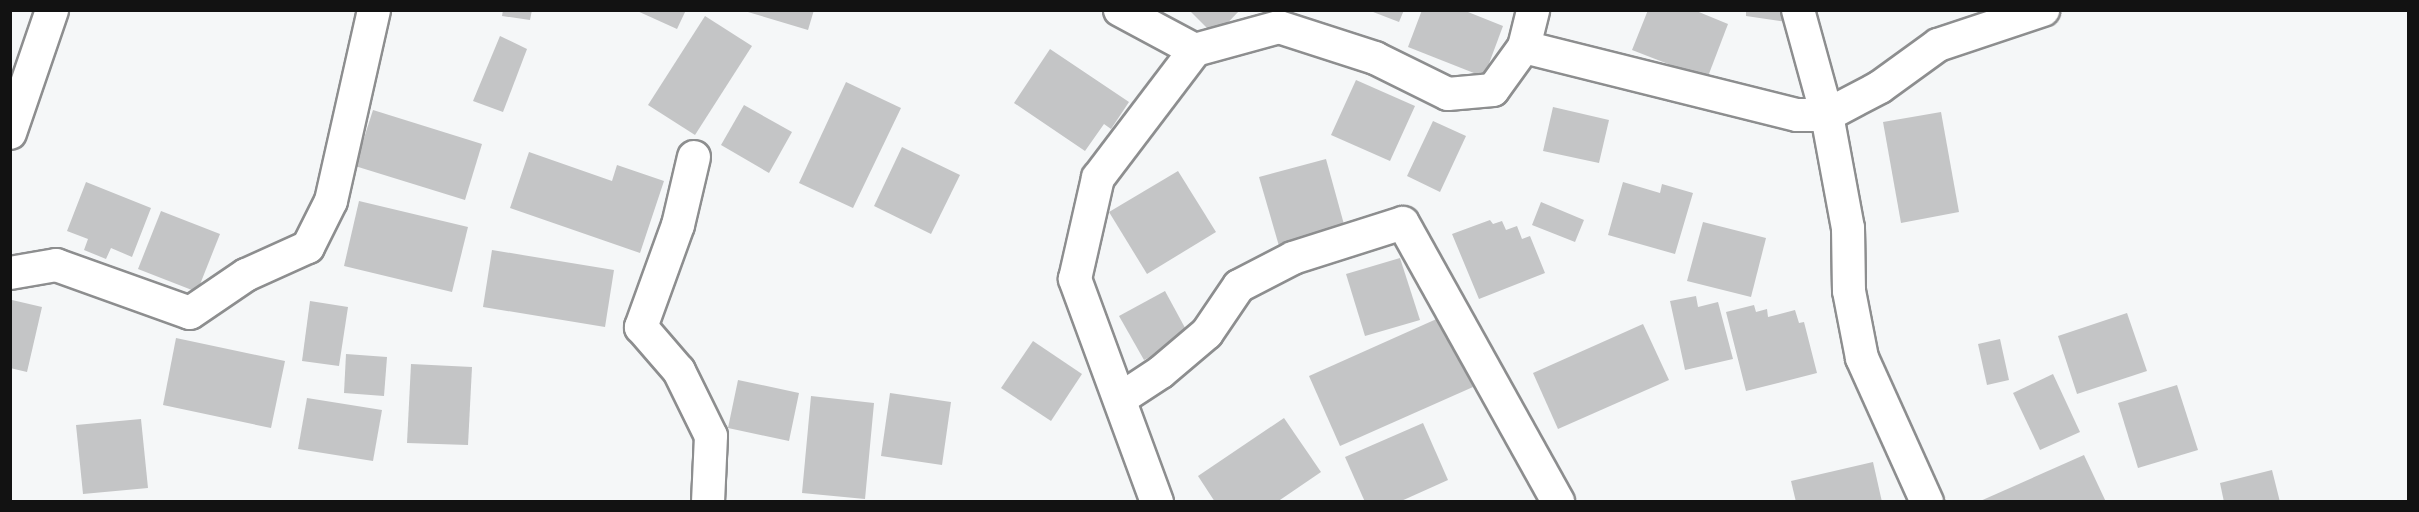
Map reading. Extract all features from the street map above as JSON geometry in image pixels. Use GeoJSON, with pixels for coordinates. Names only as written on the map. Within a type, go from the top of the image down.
{"type":"FeatureCollection","features":[{"type":"Feature","properties":{"kind":"street"},"geometry":{"type":"LineString","coordinates":[[10,133],[52,10]]}},
{"type":"Feature","properties":{"kind":"street"},"geometry":{"type":"LineString","coordinates":[[10,273],[56,265],[190,313],[246,275],[308,247],[332,201],[374,10]]}},
{"type":"Feature","properties":{"kind":"street"},"geometry":{"type":"LineString","coordinates":[[1120,10],[1194,50]]}},
{"type":"Feature","properties":{"kind":"street"},"geometry":{"type":"LineString","coordinates":[[1157,501],[1076,279],[1083,231],[1098,178],[1194,50],[1279,27],[1375,58],[1448,94],[1493,90],[1524,47],[1533,10]]}},
{"type":"Feature","properties":{"kind":"street"},"geometry":{"type":"LineString","coordinates":[[1798,10],[1827,115],[1848,228],[1849,291],[1862,358],[1927,501]]}},
{"type":"Feature","properties":{"kind":"street"},"geometry":{"type":"LineString","coordinates":[[1524,47],[1797,115],[1827,115],[1880,87],[1938,45],[2043,10]]}},
{"type":"Feature","properties":{"kind":"street"},"geometry":{"type":"LineString","coordinates":[[694,157],[678,225],[641,327],[679,371],[711,436],[708,501]]}},
{"type":"Feature","properties":{"kind":"street"},"geometry":{"type":"LineString","coordinates":[[1120,399],[1161,372],[1207,333],[1239,286],[1293,258],[1403,223],[1558,501]]}},
{"type":"Feature","properties":{"kind":"building"},"geometry":{"type":"Polygon","coordinates":[[[503,10],[532,10],[530,20],[502,16],[503,10]]]}},
{"type":"Feature","properties":{"kind":"building"},"geometry":{"type":"Polygon","coordinates":[[[635,10],[686,10],[677,29],[635,10]]]}},
{"type":"Feature","properties":{"kind":"building"},"geometry":{"type":"Polygon","coordinates":[[[741,10],[814,10],[808,30],[741,10]]]}},
{"type":"Feature","properties":{"kind":"building"},"geometry":{"type":"Polygon","coordinates":[[[1189,10],[1240,10],[1215,36],[1189,10]]]}},
{"type":"Feature","properties":{"kind":"building"},"geometry":{"type":"Polygon","coordinates":[[[1368,10],[1404,10],[1399,22],[1368,10]]]}},
{"type":"Feature","properties":{"kind":"building"},"geometry":{"type":"Polygon","coordinates":[[[1422,10],[1463,10],[1503,26],[1484,77],[1408,47],[1422,10]]]}},
{"type":"Feature","properties":{"kind":"building"},"geometry":{"type":"Polygon","coordinates":[[[1648,10],[1694,10],[1728,24],[1707,79],[1632,50],[1648,10]]]}},
{"type":"Feature","properties":{"kind":"building"},"geometry":{"type":"Polygon","coordinates":[[[1746,10],[1789,10],[1787,22],[1746,16],[1746,10]]]}},
{"type":"Feature","properties":{"kind":"building"},"geometry":{"type":"Polygon","coordinates":[[[705,16],[752,46],[695,135],[648,105],[705,16]]]}},
{"type":"Feature","properties":{"kind":"building"},"geometry":{"type":"Polygon","coordinates":[[[500,36],[527,49],[503,112],[473,101],[500,36]]]}},
{"type":"Feature","properties":{"kind":"building"},"geometry":{"type":"Polygon","coordinates":[[[1050,49],[1129,102],[1111,129],[1104,124],[1085,151],[1014,103],[1050,49]]]}},
{"type":"Feature","properties":{"kind":"building"},"geometry":{"type":"Polygon","coordinates":[[[1356,80],[1415,106],[1390,161],[1331,135],[1356,80]]]}},
{"type":"Feature","properties":{"kind":"building"},"geometry":{"type":"Polygon","coordinates":[[[846,82],[901,108],[853,208],[799,183],[846,82]]]}},
{"type":"Feature","properties":{"kind":"building"},"geometry":{"type":"Polygon","coordinates":[[[744,105],[792,132],[769,173],[721,145],[744,105]]]}},
{"type":"Feature","properties":{"kind":"building"},"geometry":{"type":"Polygon","coordinates":[[[1553,107],[1609,120],[1599,163],[1543,151],[1553,107]]]}},
{"type":"Feature","properties":{"kind":"building"},"geometry":{"type":"Polygon","coordinates":[[[373,110],[482,144],[465,200],[355,166],[373,110]]]}},
{"type":"Feature","properties":{"kind":"building"},"geometry":{"type":"Polygon","coordinates":[[[1941,112],[1959,212],[1901,223],[1883,122],[1941,112]]]}},
{"type":"Feature","properties":{"kind":"building"},"geometry":{"type":"Polygon","coordinates":[[[1433,121],[1466,136],[1440,192],[1407,176],[1433,121]]]}},
{"type":"Feature","properties":{"kind":"building"},"geometry":{"type":"Polygon","coordinates":[[[902,147],[960,175],[931,234],[874,206],[902,147]]]}},
{"type":"Feature","properties":{"kind":"building"},"geometry":{"type":"Polygon","coordinates":[[[529,152],[612,181],[617,165],[664,181],[640,253],[510,208],[529,152]]]}},
{"type":"Feature","properties":{"kind":"building"},"geometry":{"type":"Polygon","coordinates":[[[1326,159],[1345,228],[1279,246],[1259,177],[1326,159]]]}},
{"type":"Feature","properties":{"kind":"building"},"geometry":{"type":"Polygon","coordinates":[[[1178,171],[1216,232],[1147,274],[1109,212],[1178,171]]]}},
{"type":"Feature","properties":{"kind":"building"},"geometry":{"type":"Polygon","coordinates":[[[86,182],[151,208],[132,257],[111,248],[106,259],[84,250],[88,239],[67,231],[86,182]]]}},
{"type":"Feature","properties":{"kind":"building"},"geometry":{"type":"Polygon","coordinates":[[[1623,182],[1660,193],[1662,184],[1693,193],[1675,254],[1608,235],[1623,182]]]}},
{"type":"Feature","properties":{"kind":"building"},"geometry":{"type":"Polygon","coordinates":[[[359,201],[468,227],[452,292],[344,266],[359,201]]]}},
{"type":"Feature","properties":{"kind":"building"},"geometry":{"type":"Polygon","coordinates":[[[1541,202],[1584,220],[1575,242],[1532,225],[1541,202]]]}},
{"type":"Feature","properties":{"kind":"building"},"geometry":{"type":"Polygon","coordinates":[[[161,211],[220,234],[197,292],[138,269],[161,211]]]}},
{"type":"Feature","properties":{"kind":"building"},"geometry":{"type":"Polygon","coordinates":[[[1490,220],[1493,224],[1502,221],[1506,230],[1517,226],[1522,239],[1530,236],[1545,273],[1479,299],[1452,234],[1490,220]]]}},
{"type":"Feature","properties":{"kind":"building"},"geometry":{"type":"Polygon","coordinates":[[[1703,222],[1766,238],[1751,297],[1687,281],[1703,222]]]}},
{"type":"Feature","properties":{"kind":"building"},"geometry":{"type":"Polygon","coordinates":[[[492,250],[614,270],[605,327],[483,307],[492,250]]]}},
{"type":"Feature","properties":{"kind":"building"},"geometry":{"type":"Polygon","coordinates":[[[1400,258],[1420,320],[1365,336],[1346,274],[1400,258]]]}},
{"type":"Feature","properties":{"kind":"building"},"geometry":{"type":"Polygon","coordinates":[[[1165,291],[1190,337],[1144,360],[1119,316],[1165,291]]]}},
{"type":"Feature","properties":{"kind":"building"},"geometry":{"type":"Polygon","coordinates":[[[1696,296],[1698,307],[1718,302],[1733,359],[1685,370],[1670,301],[1696,296]]]}},
{"type":"Feature","properties":{"kind":"building"},"geometry":{"type":"Polygon","coordinates":[[[12,300],[42,307],[27,372],[10,368],[12,300]]]}},
{"type":"Feature","properties":{"kind":"building"},"geometry":{"type":"Polygon","coordinates":[[[310,301],[348,307],[339,366],[302,361],[310,301]]]}},
{"type":"Feature","properties":{"kind":"building"},"geometry":{"type":"Polygon","coordinates":[[[1754,305],[1756,312],[1767,309],[1768,317],[1795,310],[1799,323],[1804,322],[1817,373],[1746,391],[1726,312],[1754,305]]]}},
{"type":"Feature","properties":{"kind":"building"},"geometry":{"type":"Polygon","coordinates":[[[2127,313],[2147,371],[2077,394],[2058,336],[2127,313]]]}},
{"type":"Feature","properties":{"kind":"building"},"geometry":{"type":"Polygon","coordinates":[[[1441,317],[1473,387],[1340,446],[1309,376],[1441,317]]]}},
{"type":"Feature","properties":{"kind":"building"},"geometry":{"type":"Polygon","coordinates":[[[1643,324],[1669,380],[1558,429],[1533,373],[1643,324]]]}},
{"type":"Feature","properties":{"kind":"building"},"geometry":{"type":"Polygon","coordinates":[[[176,338],[285,361],[271,428],[163,405],[176,338]]]}},
{"type":"Feature","properties":{"kind":"building"},"geometry":{"type":"Polygon","coordinates":[[[2000,339],[2009,380],[1987,385],[1978,344],[2000,339]]]}},
{"type":"Feature","properties":{"kind":"building"},"geometry":{"type":"Polygon","coordinates":[[[1033,341],[1082,374],[1051,421],[1001,388],[1033,341]]]}},
{"type":"Feature","properties":{"kind":"building"},"geometry":{"type":"Polygon","coordinates":[[[346,354],[387,357],[384,396],[344,393],[346,354]]]}},
{"type":"Feature","properties":{"kind":"building"},"geometry":{"type":"Polygon","coordinates":[[[411,364],[472,367],[468,445],[407,443],[411,364]]]}},
{"type":"Feature","properties":{"kind":"building"},"geometry":{"type":"Polygon","coordinates":[[[2053,374],[2080,432],[2040,450],[2013,393],[2053,374]]]}},
{"type":"Feature","properties":{"kind":"building"},"geometry":{"type":"Polygon","coordinates":[[[738,380],[799,393],[789,441],[728,428],[738,380]]]}},
{"type":"Feature","properties":{"kind":"building"},"geometry":{"type":"Polygon","coordinates":[[[2177,385],[2198,450],[2138,468],[2118,403],[2177,385]]]}},
{"type":"Feature","properties":{"kind":"building"},"geometry":{"type":"Polygon","coordinates":[[[890,393],[951,402],[942,465],[881,456],[890,393]]]}},
{"type":"Feature","properties":{"kind":"building"},"geometry":{"type":"Polygon","coordinates":[[[811,396],[874,403],[865,499],[802,493],[811,396]]]}},
{"type":"Feature","properties":{"kind":"building"},"geometry":{"type":"Polygon","coordinates":[[[307,398],[382,410],[373,461],[298,449],[307,398]]]}},
{"type":"Feature","properties":{"kind":"building"},"geometry":{"type":"Polygon","coordinates":[[[1284,418],[1321,472],[1277,502],[1215,502],[1198,476],[1284,418]]]}},
{"type":"Feature","properties":{"kind":"building"},"geometry":{"type":"Polygon","coordinates":[[[141,419],[148,488],[83,494],[76,425],[141,419]]]}},
{"type":"Feature","properties":{"kind":"building"},"geometry":{"type":"Polygon","coordinates":[[[1423,423],[1448,480],[1399,502],[1365,502],[1345,457],[1423,423]]]}},
{"type":"Feature","properties":{"kind":"building"},"geometry":{"type":"Polygon","coordinates":[[[2084,455],[2106,502],[1978,502],[2084,455]]]}},
{"type":"Feature","properties":{"kind":"building"},"geometry":{"type":"Polygon","coordinates":[[[1873,462],[1882,502],[1796,502],[1791,481],[1873,462]]]}},
{"type":"Feature","properties":{"kind":"building"},"geometry":{"type":"Polygon","coordinates":[[[2272,470],[2280,502],[2224,502],[2220,483],[2272,470]]]}}]}
